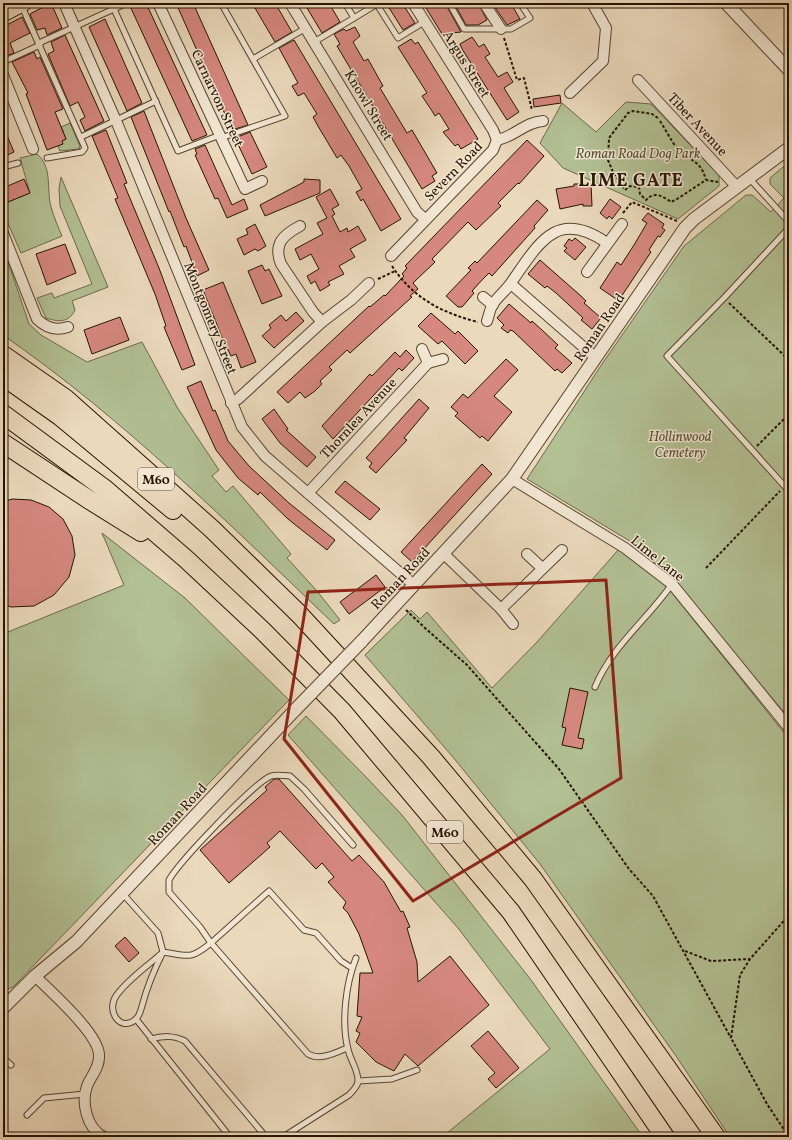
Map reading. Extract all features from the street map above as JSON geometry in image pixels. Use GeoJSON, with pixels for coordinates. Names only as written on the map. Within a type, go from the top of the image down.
{"type":"FeatureCollection","features":[{"type":"Feature","properties":{"kind":"highway","name":"M60"},"geometry":{"type":"LineString","coordinates":[[3,355],[66,400],[212,529],[299,614],[431,757],[533,879],[716,1137]]}},
{"type":"Feature","properties":{"kind":"highway","name":"M60"},"geometry":{"type":"LineString","coordinates":[[3,376],[61,417],[299,614]]}},
{"type":"Feature","properties":{"kind":"highway","name":"M60"},"geometry":{"type":"LineString","coordinates":[[3,414],[105,489],[186,560],[262,630],[342,711],[413,793],[511,912],[665,1137]]}},
{"type":"Feature","properties":{"kind":"highway","name":"M60"},"geometry":{"type":"LineString","coordinates":[[3,443],[88,500],[186,560]]}},
{"type":"Feature","properties":{"kind":"main road"},"geometry":{"type":"LineString","coordinates":[[3,14],[24,7]]}},
{"type":"Feature","properties":{"kind":"street","name":"Montgomery Street"},"geometry":{"type":"LineString","coordinates":[[64,3],[116,120],[242,427],[265,456],[414,585]]}},
{"type":"Feature","properties":{"kind":"street","name":"Carnarvon Street"},"geometry":{"type":"LineString","coordinates":[[158,3],[245,189],[262,181]]}},
{"type":"Feature","properties":{"kind":"street","name":"Knowl Street"},"geometry":{"type":"LineString","coordinates":[[290,3],[417,212],[425,219]]}},
{"type":"Feature","properties":{"kind":"street","name":"Argus Street"},"geometry":{"type":"LineString","coordinates":[[413,3],[493,130],[497,140]]}},
{"type":"Feature","properties":{"kind":"street"},"geometry":{"type":"LineString","coordinates":[[484,3],[501,29]]}},
{"type":"Feature","properties":{"kind":"street"},"geometry":{"type":"LineString","coordinates":[[570,92],[603,61],[607,32],[592,3]]}},
{"type":"Feature","properties":{"kind":"street"},"geometry":{"type":"LineString","coordinates":[[726,3],[789,70]]}},
{"type":"Feature","properties":{"kind":"street"},"geometry":{"type":"LineString","coordinates":[[3,75],[34,149]]}},
{"type":"Feature","properties":{"kind":"street","name":"Tiber Avenue"},"geometry":{"type":"LineString","coordinates":[[638,80],[737,187]]}},
{"type":"Feature","properties":{"kind":"street","name":"Severn Road"},"geometry":{"type":"LineString","coordinates":[[391,261],[425,219],[493,150],[497,140],[506,138],[534,121],[543,121]]}},
{"type":"Feature","properties":{"kind":"street","name":"Roman Road"},"geometry":{"type":"LineString","coordinates":[[3,1008],[35,976],[76,942],[123,894],[295,710],[361,642],[512,479],[686,228],[694,219],[789,148]]}},
{"type":"Feature","properties":{"kind":"street"},"geometry":{"type":"LineString","coordinates":[[587,272],[621,221]]}},
{"type":"Feature","properties":{"kind":"street"},"geometry":{"type":"LineString","coordinates":[[300,226],[289,232],[280,241],[277,255],[284,270],[313,312],[322,322]]}},
{"type":"Feature","properties":{"kind":"street"},"geometry":{"type":"LineString","coordinates":[[487,321],[493,305],[511,284],[538,245],[555,231],[577,228],[592,233],[607,243]]}},
{"type":"Feature","properties":{"kind":"street"},"geometry":{"type":"LineString","coordinates":[[3,234],[37,319],[43,325],[53,329],[68,327]]}},
{"type":"Feature","properties":{"kind":"street"},"geometry":{"type":"LineString","coordinates":[[231,403],[238,399],[322,322],[351,300],[369,283]]}},
{"type":"Feature","properties":{"kind":"street"},"geometry":{"type":"LineString","coordinates":[[511,284],[596,358]]}},
{"type":"Feature","properties":{"kind":"street"},"geometry":{"type":"LineString","coordinates":[[483,297],[493,305]]}},
{"type":"Feature","properties":{"kind":"street"},"geometry":{"type":"LineString","coordinates":[[422,349],[428,363]]}},
{"type":"Feature","properties":{"kind":"street","name":"Thornlea Avenue"},"geometry":{"type":"LineString","coordinates":[[308,493],[428,363],[443,358]]}},
{"type":"Feature","properties":{"kind":"street","name":"Lime Lane"},"geometry":{"type":"LineString","coordinates":[[512,479],[625,548],[672,584],[789,728]]}},
{"type":"Feature","properties":{"kind":"street"},"geometry":{"type":"LineString","coordinates":[[501,609],[562,550]]}},
{"type":"Feature","properties":{"kind":"street"},"geometry":{"type":"LineString","coordinates":[[443,553],[501,609],[513,624]]}},
{"type":"Feature","properties":{"kind":"street"},"geometry":{"type":"LineString","coordinates":[[527,554],[542,568]]}},
{"type":"Feature","properties":{"kind":"street"},"geometry":{"type":"LineString","coordinates":[[35,976],[84,1026],[98,1048],[98,1064],[86,1088],[86,1112],[94,1131],[104,1137]]}},
{"type":"Feature","properties":{"kind":"lane"},"geometry":{"type":"LineString","coordinates":[[3,62],[127,3]]}},
{"type":"Feature","properties":{"kind":"lane"},"geometry":{"type":"LineString","coordinates":[[114,9],[178,151],[285,116],[221,3]]}},
{"type":"Feature","properties":{"kind":"lane"},"geometry":{"type":"LineString","coordinates":[[345,3],[354,18]]}},
{"type":"Feature","properties":{"kind":"lane"},"geometry":{"type":"LineString","coordinates":[[448,3],[464,29],[511,29],[530,18],[520,3]]}},
{"type":"Feature","properties":{"kind":"lane"},"geometry":{"type":"LineString","coordinates":[[314,42],[376,4],[398,38],[424,22]]}},
{"type":"Feature","properties":{"kind":"lane"},"geometry":{"type":"LineString","coordinates":[[24,7],[81,137],[84,148],[82,152],[47,158]]}},
{"type":"Feature","properties":{"kind":"lane"},"geometry":{"type":"LineString","coordinates":[[253,59],[306,28]]}},
{"type":"Feature","properties":{"kind":"lane"},"geometry":{"type":"LineString","coordinates":[[81,137],[156,101]]}},
{"type":"Feature","properties":{"kind":"lane"},"geometry":{"type":"LineString","coordinates":[[3,167],[18,163]]}},
{"type":"Feature","properties":{"kind":"lane"},"geometry":{"type":"LineString","coordinates":[[749,178],[789,222]]}},
{"type":"Feature","properties":{"kind":"lane"},"geometry":{"type":"LineString","coordinates":[[789,228],[724,298],[667,356],[789,491]]}},
{"type":"Feature","properties":{"kind":"lane"},"geometry":{"type":"LineString","coordinates":[[595,687],[606,662],[660,602],[672,584]]}},
{"type":"Feature","properties":{"kind":"lane"},"geometry":{"type":"LineString","coordinates":[[347,1048],[324,1056],[312,1056],[308,1054],[211,943],[200,927],[169,892],[169,880],[203,840],[248,794],[271,776],[290,776],[304,789],[353,845]]}},
{"type":"Feature","properties":{"kind":"lane"},"geometry":{"type":"LineString","coordinates":[[163,952],[189,957],[198,953],[269,891],[304,930],[316,933],[342,961],[352,968]]}},
{"type":"Feature","properties":{"kind":"lane"},"geometry":{"type":"LineString","coordinates":[[123,894],[158,934],[163,952],[150,978],[140,1012],[136,1019],[123,1023],[118,1020],[111,1009],[112,1003],[124,987],[163,952]]}},
{"type":"Feature","properties":{"kind":"lane"},"geometry":{"type":"LineString","coordinates":[[284,1137],[349,1094],[357,1086],[358,1081],[347,1048],[345,1003],[352,968],[356,958]]}},
{"type":"Feature","properties":{"kind":"lane"},"geometry":{"type":"LineString","coordinates":[[136,1019],[230,1137]]}},
{"type":"Feature","properties":{"kind":"lane"},"geometry":{"type":"LineString","coordinates":[[152,1039],[167,1036],[176,1037],[185,1041],[266,1137]]}},
{"type":"Feature","properties":{"kind":"lane"},"geometry":{"type":"LineString","coordinates":[[3,1058],[11,1065]]}},
{"type":"Feature","properties":{"kind":"lane"},"geometry":{"type":"LineString","coordinates":[[358,1081],[392,1079],[417,1070]]}},
{"type":"Feature","properties":{"kind":"lane"},"geometry":{"type":"LineString","coordinates":[[27,1115],[44,1098],[86,1094]]}},
{"type":"Feature","properties":{"kind":"path"},"geometry":{"type":"LineString","coordinates":[[501,29],[517,80],[524,78],[532,110]]}},
{"type":"Feature","properties":{"kind":"path"},"geometry":{"type":"LineString","coordinates":[[706,180],[700,164],[677,149],[659,118],[652,114],[634,111],[628,113],[608,138],[608,160],[613,172],[624,190],[630,186],[639,187],[640,194],[646,200],[654,195],[663,196],[670,202],[706,180],[723,183]]}},
{"type":"Feature","properties":{"kind":"path"},"geometry":{"type":"LineString","coordinates":[[621,221],[632,202],[679,222]]}},
{"type":"Feature","properties":{"kind":"path"},"geometry":{"type":"LineString","coordinates":[[391,261],[395,271],[424,301],[452,316],[480,322],[487,321]]}},
{"type":"Feature","properties":{"kind":"path"},"geometry":{"type":"LineString","coordinates":[[369,283],[395,271]]}},
{"type":"Feature","properties":{"kind":"path"},"geometry":{"type":"LineString","coordinates":[[724,298],[789,360]]}},
{"type":"Feature","properties":{"kind":"path"},"geometry":{"type":"LineString","coordinates":[[753,450],[789,414]]}},
{"type":"Feature","properties":{"kind":"path"},"geometry":{"type":"LineString","coordinates":[[706,568],[784,486]]}},
{"type":"Feature","properties":{"kind":"path"},"geometry":{"type":"LineString","coordinates":[[398,602],[467,665],[559,769],[629,868],[653,896],[684,950],[767,1104],[789,1137]]}},
{"type":"Feature","properties":{"kind":"path"},"geometry":{"type":"LineString","coordinates":[[731,1038],[740,975],[750,959],[789,915]]}},
{"type":"Feature","properties":{"kind":"path"},"geometry":{"type":"LineString","coordinates":[[684,950],[711,961],[750,959]]}},
{"type":"Feature","properties":{"kind":"highlighted area"},"geometry":{"type":"Polygon","coordinates":[[[606,580],[621,778],[413,901],[284,739],[308,592],[606,580]]]}},
{"type":"Feature","properties":{"kind":"green space","name":"Roman Road Dog Park"},"geometry":{"type":"Polygon","coordinates":[[[626,102],[651,104],[719,175],[719,186],[678,219],[563,168],[540,143],[562,103],[596,132],[626,102]]]}},
{"type":"Feature","properties":{"kind":"green space"},"geometry":{"type":"Polygon","coordinates":[[[70,123],[80,146],[79,149],[60,151],[58,146],[66,139],[64,134],[60,136],[59,134],[64,132],[61,127],[70,123]]]}},
{"type":"Feature","properties":{"kind":"green space"},"geometry":{"type":"Polygon","coordinates":[[[37,154],[42,160],[47,172],[51,207],[62,236],[21,253],[3,212],[3,204],[30,193],[20,158],[37,154]]]}},
{"type":"Feature","properties":{"kind":"green space","name":"Hollinwood Cemetery"},"geometry":{"type":"Polygon","coordinates":[[[789,162],[789,718],[674,582],[638,546],[527,479],[602,364],[684,246],[746,195],[752,195],[771,212],[784,198],[770,184],[770,178],[789,162]]]}},
{"type":"Feature","properties":{"kind":"green space"},"geometry":{"type":"Polygon","coordinates":[[[61,177],[108,287],[72,301],[75,310],[73,314],[66,319],[59,321],[46,318],[37,298],[52,293],[54,298],[92,284],[60,206],[59,189],[61,177]]]}},
{"type":"Feature","properties":{"kind":"green space"},"geometry":{"type":"Polygon","coordinates":[[[3,247],[29,324],[41,335],[87,362],[142,342],[177,407],[219,470],[212,476],[226,492],[233,486],[291,554],[287,558],[317,591],[340,620],[334,624],[215,510],[133,437],[48,367],[3,335],[3,247]]]}},
{"type":"Feature","properties":{"kind":"green space"},"geometry":{"type":"Polygon","coordinates":[[[102,533],[185,598],[289,700],[13,987],[3,991],[3,634],[124,585],[102,533]]]}},
{"type":"Feature","properties":{"kind":"green space"},"geometry":{"type":"Polygon","coordinates":[[[619,549],[664,583],[789,739],[789,1137],[730,1137],[676,1056],[540,864],[452,756],[365,655],[411,610],[420,619],[427,612],[492,688],[537,642],[619,549]]]}},
{"type":"Feature","properties":{"kind":"green space"},"geometry":{"type":"Polygon","coordinates":[[[306,716],[402,815],[531,980],[643,1137],[451,1137],[447,1133],[550,1049],[458,928],[288,735],[306,716]]]}},
{"type":"Feature","properties":{"kind":"building"},"geometry":{"type":"Polygon","coordinates":[[[51,3],[62,28],[47,35],[45,28],[37,30],[30,14],[51,3]]]}},
{"type":"Feature","properties":{"kind":"building"},"geometry":{"type":"Polygon","coordinates":[[[135,3],[146,3],[207,135],[192,141],[130,6],[135,3]]]}},
{"type":"Feature","properties":{"kind":"building"},"geometry":{"type":"Polygon","coordinates":[[[176,3],[193,3],[248,125],[232,130],[176,3]]]}},
{"type":"Feature","properties":{"kind":"building"},"geometry":{"type":"Polygon","coordinates":[[[252,3],[275,3],[292,32],[275,42],[252,3]]]}},
{"type":"Feature","properties":{"kind":"building"},"geometry":{"type":"Polygon","coordinates":[[[304,3],[329,3],[340,22],[322,33],[304,3]]]}},
{"type":"Feature","properties":{"kind":"building"},"geometry":{"type":"Polygon","coordinates":[[[386,3],[402,3],[415,23],[403,30],[386,3]]]}},
{"type":"Feature","properties":{"kind":"building"},"geometry":{"type":"Polygon","coordinates":[[[423,3],[445,3],[461,32],[442,34],[423,3]]]}},
{"type":"Feature","properties":{"kind":"building"},"geometry":{"type":"Polygon","coordinates":[[[454,3],[478,3],[487,20],[478,25],[466,25],[454,3]]]}},
{"type":"Feature","properties":{"kind":"building"},"geometry":{"type":"Polygon","coordinates":[[[492,3],[513,3],[511,4],[520,19],[507,25],[492,3]]]}},
{"type":"Feature","properties":{"kind":"building"},"geometry":{"type":"Polygon","coordinates":[[[22,17],[30,33],[10,43],[14,53],[6,56],[3,49],[3,27],[22,17]]]}},
{"type":"Feature","properties":{"kind":"building"},"geometry":{"type":"Polygon","coordinates":[[[105,19],[142,103],[127,111],[89,27],[105,19]]]}},
{"type":"Feature","properties":{"kind":"building"},"geometry":{"type":"Polygon","coordinates":[[[355,27],[360,36],[353,42],[364,61],[368,59],[383,86],[380,88],[407,133],[412,130],[437,173],[432,176],[435,181],[422,189],[337,46],[340,44],[334,34],[344,29],[346,31],[355,27]]]}},
{"type":"Feature","properties":{"kind":"building"},"geometry":{"type":"Polygon","coordinates":[[[65,35],[104,121],[85,131],[80,120],[85,117],[78,102],[70,106],[48,54],[54,51],[51,42],[65,35]]]}},
{"type":"Feature","properties":{"kind":"building"},"geometry":{"type":"Polygon","coordinates":[[[472,37],[479,47],[484,44],[490,54],[485,57],[498,77],[507,72],[513,82],[504,88],[519,112],[507,120],[462,49],[460,44],[472,37]]]}},
{"type":"Feature","properties":{"kind":"building"},"geometry":{"type":"Polygon","coordinates":[[[411,39],[415,44],[418,42],[478,139],[461,149],[458,144],[455,146],[443,132],[449,129],[439,113],[435,116],[422,96],[427,93],[398,47],[411,39]]]}},
{"type":"Feature","properties":{"kind":"building"},"geometry":{"type":"Polygon","coordinates":[[[294,40],[401,219],[381,231],[363,199],[361,201],[356,192],[362,189],[349,166],[341,155],[337,158],[313,117],[317,114],[304,93],[298,96],[292,86],[298,83],[279,48],[294,40]]]}},
{"type":"Feature","properties":{"kind":"building"},"geometry":{"type":"Polygon","coordinates":[[[34,52],[37,59],[40,57],[63,109],[55,112],[66,139],[62,141],[63,144],[47,150],[26,94],[28,93],[12,62],[34,52]]]}},
{"type":"Feature","properties":{"kind":"building"},"geometry":{"type":"Polygon","coordinates":[[[560,95],[561,103],[534,107],[533,99],[560,95]]]}},
{"type":"Feature","properties":{"kind":"building"},"geometry":{"type":"Polygon","coordinates":[[[144,111],[186,218],[209,270],[197,276],[186,246],[184,247],[170,211],[169,212],[131,117],[144,111]]]}},
{"type":"Feature","properties":{"kind":"building"},"geometry":{"type":"Polygon","coordinates":[[[3,126],[14,152],[3,157],[3,126]]]}},
{"type":"Feature","properties":{"kind":"building"},"geometry":{"type":"Polygon","coordinates":[[[106,130],[127,183],[124,184],[159,268],[195,365],[182,370],[164,327],[166,326],[155,294],[115,199],[118,198],[92,136],[106,130]]]}},
{"type":"Feature","properties":{"kind":"building"},"geometry":{"type":"Polygon","coordinates":[[[250,132],[267,167],[252,174],[235,138],[250,132]]]}},
{"type":"Feature","properties":{"kind":"building"},"geometry":{"type":"Polygon","coordinates":[[[527,140],[544,156],[519,184],[518,183],[498,203],[501,206],[476,230],[468,222],[432,259],[435,262],[413,283],[418,289],[410,296],[412,297],[350,353],[347,350],[329,367],[332,370],[320,381],[322,384],[315,391],[305,398],[300,392],[288,403],[277,392],[369,306],[370,307],[384,295],[385,296],[404,276],[402,274],[407,268],[405,266],[527,140]]]}},
{"type":"Feature","properties":{"kind":"building"},"geometry":{"type":"Polygon","coordinates":[[[205,145],[232,205],[244,199],[248,209],[227,218],[218,198],[215,199],[195,155],[197,154],[195,149],[205,145]]]}},
{"type":"Feature","properties":{"kind":"building"},"geometry":{"type":"Polygon","coordinates":[[[24,179],[30,193],[3,204],[3,188],[24,179]]]}},
{"type":"Feature","properties":{"kind":"building"},"geometry":{"type":"Polygon","coordinates":[[[304,179],[320,180],[320,193],[265,216],[260,205],[304,182],[304,179]]]}},
{"type":"Feature","properties":{"kind":"building"},"geometry":{"type":"Polygon","coordinates":[[[574,184],[591,184],[592,206],[583,206],[583,204],[560,209],[556,189],[574,186],[574,184]]]}},
{"type":"Feature","properties":{"kind":"building"},"geometry":{"type":"Polygon","coordinates":[[[330,189],[339,205],[332,209],[335,214],[332,216],[340,232],[347,228],[348,232],[358,226],[366,240],[350,249],[355,257],[339,266],[344,274],[328,282],[330,285],[320,291],[315,281],[311,284],[307,276],[319,269],[311,254],[300,260],[295,249],[323,234],[317,223],[327,218],[316,197],[330,189]]]}},
{"type":"Feature","properties":{"kind":"building"},"geometry":{"type":"Polygon","coordinates":[[[610,199],[621,207],[612,219],[609,216],[607,219],[600,213],[610,199]]]}},
{"type":"Feature","properties":{"kind":"building"},"geometry":{"type":"Polygon","coordinates":[[[537,200],[548,210],[534,226],[535,228],[492,276],[489,273],[482,280],[472,291],[474,293],[462,307],[458,307],[446,296],[471,270],[468,268],[475,261],[477,263],[537,200]]]}},
{"type":"Feature","properties":{"kind":"building"},"geometry":{"type":"Polygon","coordinates":[[[648,213],[664,224],[662,228],[665,230],[660,237],[658,236],[649,250],[651,252],[621,297],[618,295],[616,299],[600,288],[617,262],[621,265],[634,245],[647,223],[642,220],[648,213]]]}},
{"type":"Feature","properties":{"kind":"building"},"geometry":{"type":"Polygon","coordinates":[[[255,224],[266,246],[258,251],[255,249],[244,255],[237,239],[248,234],[246,229],[255,224]]]}},
{"type":"Feature","properties":{"kind":"building"},"geometry":{"type":"Polygon","coordinates":[[[575,238],[586,247],[575,260],[564,251],[567,248],[564,246],[569,239],[572,241],[575,238]]]}},
{"type":"Feature","properties":{"kind":"building"},"geometry":{"type":"Polygon","coordinates":[[[65,244],[76,273],[47,285],[36,254],[65,244]]]}},
{"type":"Feature","properties":{"kind":"building"},"geometry":{"type":"Polygon","coordinates":[[[540,260],[581,296],[586,301],[584,303],[601,318],[592,329],[581,320],[583,318],[556,293],[547,286],[545,288],[528,274],[540,260]]]}},
{"type":"Feature","properties":{"kind":"building"},"geometry":{"type":"Polygon","coordinates":[[[262,265],[265,271],[269,269],[282,296],[262,304],[248,271],[262,265]]]}},
{"type":"Feature","properties":{"kind":"building"},"geometry":{"type":"Polygon","coordinates":[[[223,282],[256,362],[241,368],[236,354],[231,356],[223,340],[203,290],[223,282]]]}},
{"type":"Feature","properties":{"kind":"building"},"geometry":{"type":"Polygon","coordinates":[[[509,304],[531,323],[532,321],[542,330],[558,345],[555,348],[572,363],[562,373],[557,369],[555,371],[513,331],[510,330],[508,333],[501,328],[504,325],[497,318],[509,304]]]}},
{"type":"Feature","properties":{"kind":"building"},"geometry":{"type":"Polygon","coordinates":[[[296,312],[304,321],[274,348],[262,336],[271,328],[269,325],[281,315],[286,321],[296,312]]]}},
{"type":"Feature","properties":{"kind":"building"},"geometry":{"type":"Polygon","coordinates":[[[431,313],[455,334],[458,331],[478,351],[465,364],[442,341],[438,344],[418,326],[431,313]]]}},
{"type":"Feature","properties":{"kind":"building"},"geometry":{"type":"Polygon","coordinates":[[[120,317],[129,340],[92,354],[84,330],[120,317]]]}},
{"type":"Feature","properties":{"kind":"building"},"geometry":{"type":"Polygon","coordinates":[[[406,350],[414,358],[402,371],[399,368],[333,439],[322,426],[370,374],[372,376],[395,352],[400,357],[406,350]]]}},
{"type":"Feature","properties":{"kind":"building"},"geometry":{"type":"Polygon","coordinates":[[[506,359],[518,370],[494,396],[512,412],[488,441],[482,436],[480,438],[455,416],[458,413],[451,407],[463,394],[468,398],[506,359]]]}},
{"type":"Feature","properties":{"kind":"building"},"geometry":{"type":"Polygon","coordinates":[[[201,381],[213,411],[215,410],[228,441],[249,466],[289,503],[335,540],[327,550],[288,519],[260,492],[258,495],[238,478],[216,450],[187,387],[201,381]]]}},
{"type":"Feature","properties":{"kind":"building"},"geometry":{"type":"Polygon","coordinates":[[[419,399],[429,408],[404,438],[407,440],[376,473],[369,467],[372,463],[366,458],[419,399]]]}},
{"type":"Feature","properties":{"kind":"building"},"geometry":{"type":"Polygon","coordinates":[[[274,409],[288,429],[286,430],[316,457],[307,467],[280,443],[262,419],[274,409]]]}},
{"type":"Feature","properties":{"kind":"building"},"geometry":{"type":"Polygon","coordinates":[[[482,464],[492,474],[412,562],[401,552],[482,464]]]}},
{"type":"Feature","properties":{"kind":"building"},"geometry":{"type":"Polygon","coordinates":[[[345,481],[380,509],[370,520],[335,492],[345,481]]]}},
{"type":"Feature","properties":{"kind":"building"},"geometry":{"type":"Polygon","coordinates":[[[12,499],[31,500],[49,507],[63,519],[72,536],[75,555],[69,577],[54,595],[34,606],[11,607],[3,604],[3,502],[12,499]]]}},
{"type":"Feature","properties":{"kind":"building"},"geometry":{"type":"Polygon","coordinates":[[[376,575],[385,587],[349,614],[340,602],[376,575]]]}},
{"type":"Feature","properties":{"kind":"building"},"geometry":{"type":"Polygon","coordinates":[[[570,688],[588,692],[578,738],[584,739],[582,749],[562,745],[566,728],[562,727],[570,688]]]}},
{"type":"Feature","properties":{"kind":"building"},"geometry":{"type":"Polygon","coordinates":[[[274,779],[279,779],[352,861],[359,855],[384,882],[401,912],[403,911],[410,927],[407,928],[417,962],[418,982],[450,956],[489,1005],[418,1066],[405,1054],[394,1071],[376,1062],[356,1042],[360,1033],[356,1031],[362,1017],[357,1016],[360,973],[373,973],[359,934],[348,913],[343,908],[346,902],[328,882],[334,877],[322,863],[316,869],[280,831],[267,843],[270,847],[229,883],[200,850],[267,790],[265,787],[274,779]]]}},
{"type":"Feature","properties":{"kind":"building"},"geometry":{"type":"Polygon","coordinates":[[[125,937],[139,953],[129,962],[115,946],[125,937]]]}},
{"type":"Feature","properties":{"kind":"building"},"geometry":{"type":"Polygon","coordinates":[[[488,1031],[519,1068],[496,1088],[488,1079],[495,1073],[471,1046],[488,1031]]]}},
{"type":"Feature","properties":{"kind":"district","name":"LIME GATE"},"geometry":{"type":"Point","coordinates":[631,180]}}]}
